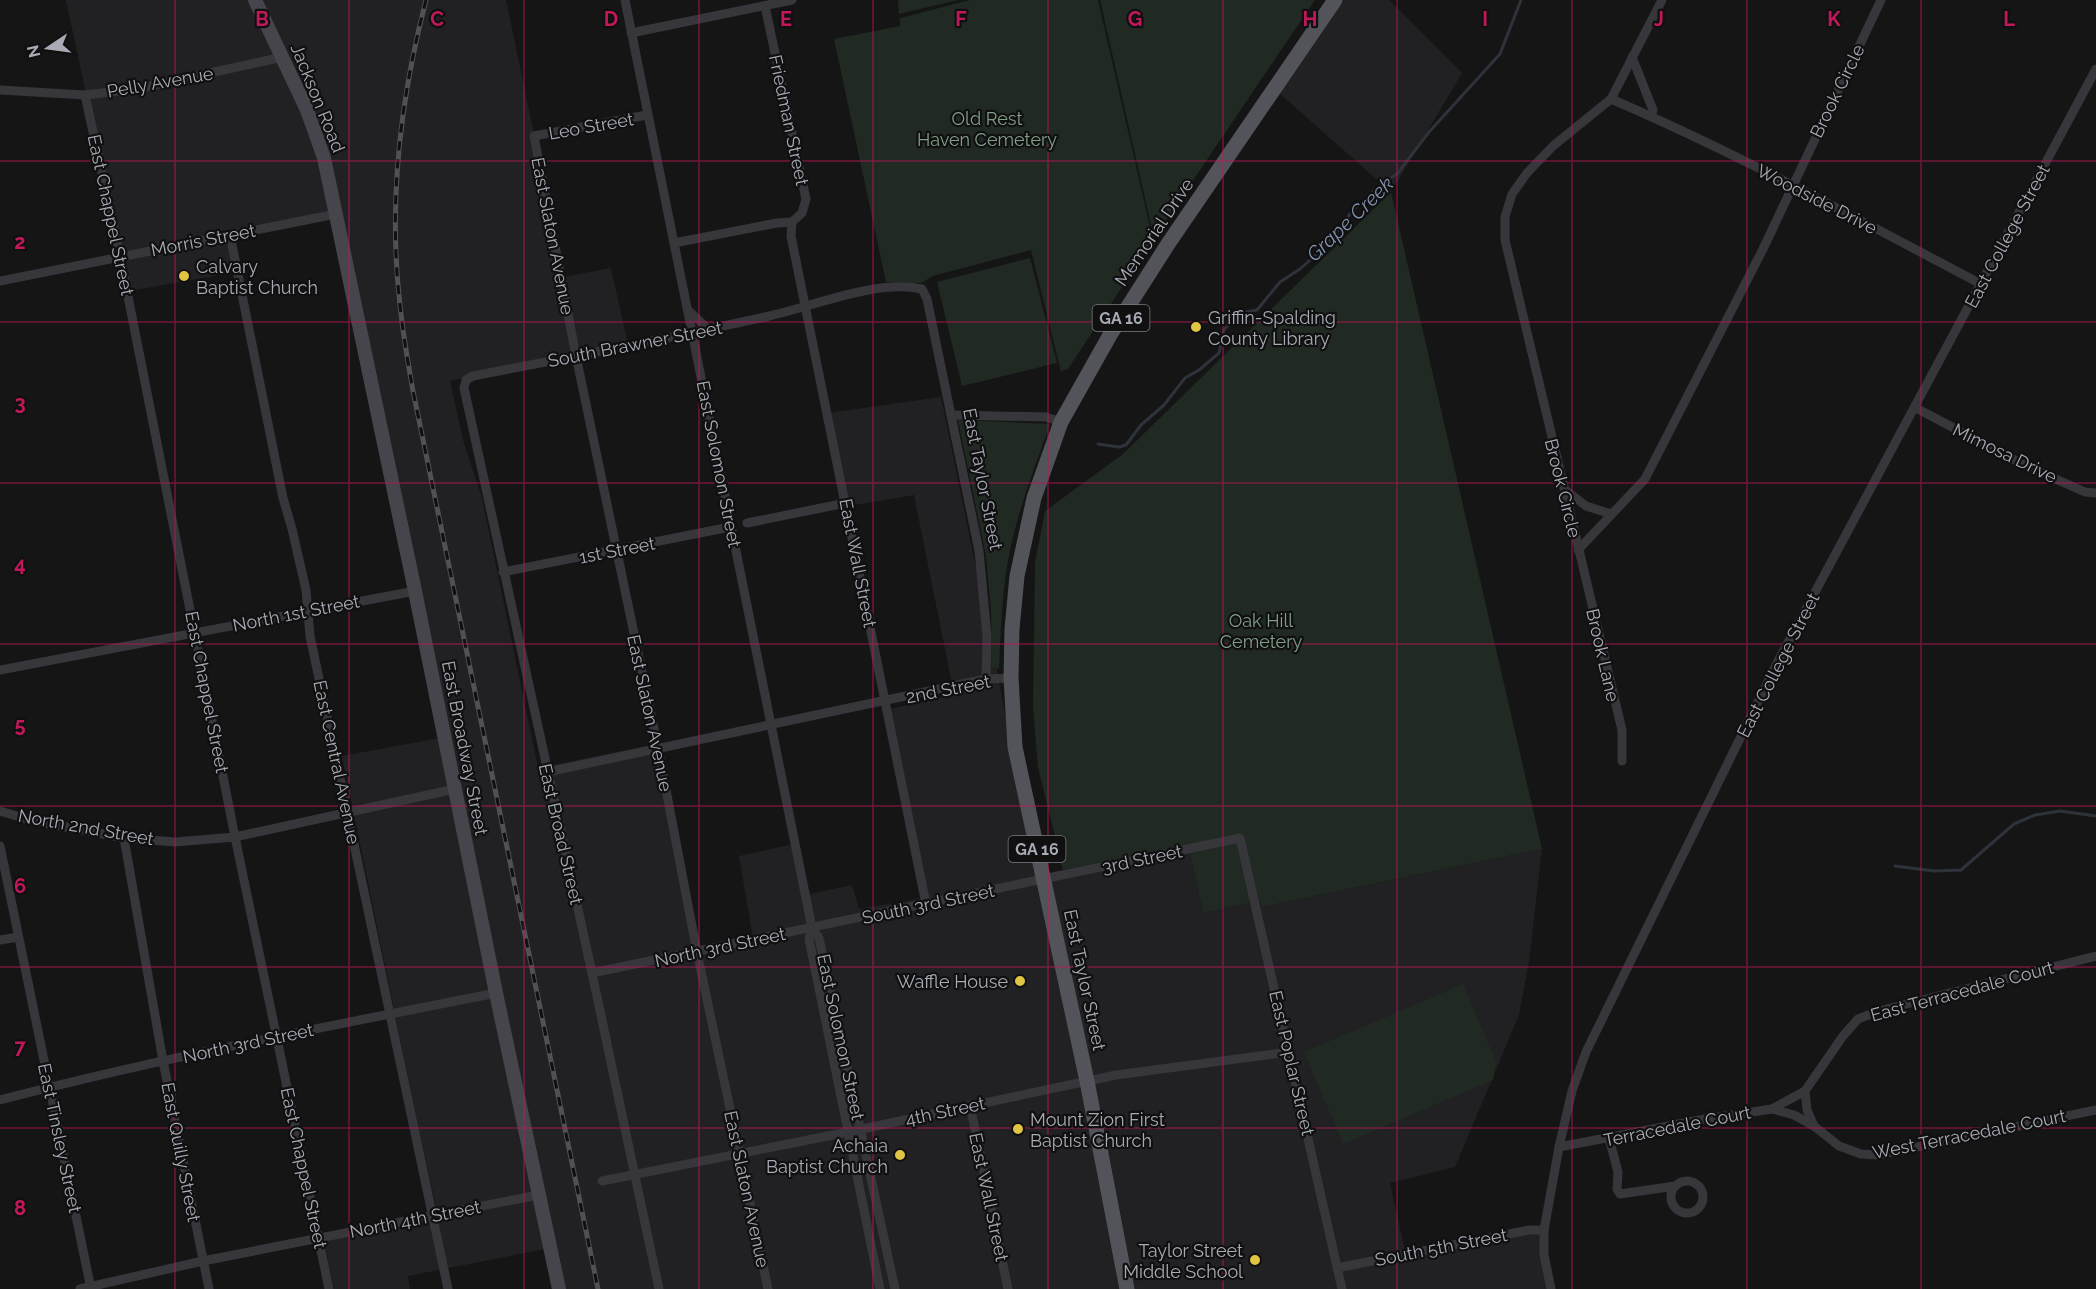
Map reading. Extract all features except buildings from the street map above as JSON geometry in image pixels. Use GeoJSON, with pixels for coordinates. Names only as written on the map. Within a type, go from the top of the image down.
{"type":"FeatureCollection","features":[{"type":"Feature","properties":{"kind":"main road","name":"Jackson Road"},"geometry":{"type":"LineString","coordinates":[[255,0],[307,110],[324,158],[336,214]]}},
{"type":"Feature","properties":{"kind":"main road","name":"Memorial Drive"},"geometry":{"type":"LineString","coordinates":[[1011,678],[1014,604],[1022,547],[1034,498],[1061,422],[1110,334],[1168,244],[1335,0]]}},
{"type":"Feature","properties":{"kind":"main road","name":"East Broadway Street"},"geometry":{"type":"LineString","coordinates":[[336,214],[558,1289]]}},
{"type":"Feature","properties":{"kind":"main road","name":"East Taylor Street"},"geometry":{"type":"LineString","coordinates":[[1011,678],[1016,747],[1087,1081],[1127,1289]]}},
{"type":"Feature","properties":{"kind":"street","name":"East Solomon Street"},"geometry":{"type":"LineString","coordinates":[[624,0],[812,928],[819,938],[895,1289]]}},
{"type":"Feature","properties":{"kind":"street"},"geometry":{"type":"LineString","coordinates":[[631,33],[792,0]]}},
{"type":"Feature","properties":{"kind":"street","name":"Brook Circle"},"geometry":{"type":"LineString","coordinates":[[1578,549],[1505,240],[1505,217],[1512,194],[1527,173],[1553,146],[1611,99],[1662,0]]}},
{"type":"Feature","properties":{"kind":"street","name":"Brook Circle"},"geometry":{"type":"LineString","coordinates":[[1578,549],[1645,479],[1763,249],[1881,0]]}},
{"type":"Feature","properties":{"kind":"street","name":"Friedman Street"},"geometry":{"type":"LineString","coordinates":[[765,6],[806,199],[802,213],[792,222]]}},
{"type":"Feature","properties":{"kind":"street","name":"Pelly Avenue"},"geometry":{"type":"LineString","coordinates":[[0,90],[85,94],[137,89],[283,57]]}},
{"type":"Feature","properties":{"kind":"street"},"geometry":{"type":"LineString","coordinates":[[1632,57],[1653,110],[1651,116]]}},
{"type":"Feature","properties":{"kind":"street","name":"East College Street"},"geometry":{"type":"LineString","coordinates":[[1551,1289],[1544,1255],[1544,1230],[1572,1091],[1583,1062],[1618,984],[1778,661],[1916,408],[2096,69]]}},
{"type":"Feature","properties":{"kind":"street","name":"East Chappel Street"},"geometry":{"type":"LineString","coordinates":[[85,94],[120,256],[235,837],[329,1289]]}},
{"type":"Feature","properties":{"kind":"street","name":"Woodside Drive"},"geometry":{"type":"LineString","coordinates":[[1611,99],[1651,116],[1792,185],[1981,284]]}},
{"type":"Feature","properties":{"kind":"street","name":"Leo Street"},"geometry":{"type":"LineString","coordinates":[[534,136],[647,116]]}},
{"type":"Feature","properties":{"kind":"street","name":"East Slaton Avenue"},"geometry":{"type":"LineString","coordinates":[[534,136],[576,356],[768,1289]]}},
{"type":"Feature","properties":{"kind":"street","name":"Morris Street"},"geometry":{"type":"LineString","coordinates":[[0,281],[336,214]]}},
{"type":"Feature","properties":{"kind":"street"},"geometry":{"type":"LineString","coordinates":[[674,243],[792,222]]}},
{"type":"Feature","properties":{"kind":"street","name":"East Wall Street"},"geometry":{"type":"LineString","coordinates":[[792,222],[791,236],[926,904]]}},
{"type":"Feature","properties":{"kind":"street","name":"East Central Avenue"},"geometry":{"type":"LineString","coordinates":[[230,235],[282,498],[292,529],[306,590],[310,636],[448,1289]]}},
{"type":"Feature","properties":{"kind":"street","name":"East Taylor Street"},"geometry":{"type":"LineString","coordinates":[[805,306],[892,288],[922,289],[927,299],[979,551],[987,637],[986,680]]}},
{"type":"Feature","properties":{"kind":"street","name":"South Brawner Street"},"geometry":{"type":"LineString","coordinates":[[466,380],[473,376],[794,311],[805,306]]}},
{"type":"Feature","properties":{"kind":"street"},"geometry":{"type":"LineString","coordinates":[[688,309],[708,329]]}},
{"type":"Feature","properties":{"kind":"street","name":"East Broad Street"},"geometry":{"type":"LineString","coordinates":[[466,380],[464,388],[503,572],[659,1289]]}},
{"type":"Feature","properties":{"kind":"street","name":"Mimosa Drive"},"geometry":{"type":"LineString","coordinates":[[1916,408],[2024,465],[2085,492],[2096,493]]}},
{"type":"Feature","properties":{"kind":"street"},"geometry":{"type":"LineString","coordinates":[[951,415],[1046,417],[1061,422]]}},
{"type":"Feature","properties":{"kind":"street"},"geometry":{"type":"LineString","coordinates":[[1564,489],[1586,506],[1611,514]]}},
{"type":"Feature","properties":{"kind":"street"},"geometry":{"type":"LineString","coordinates":[[747,523],[846,503]]}},
{"type":"Feature","properties":{"kind":"street","name":"1st Street"},"geometry":{"type":"LineString","coordinates":[[503,572],[730,527]]}},
{"type":"Feature","properties":{"kind":"street","name":"Brook Lane"},"geometry":{"type":"LineString","coordinates":[[1578,549],[1622,730],[1622,761]]}},
{"type":"Feature","properties":{"kind":"street","name":"North 1st Street"},"geometry":{"type":"LineString","coordinates":[[0,670],[415,591]]}},
{"type":"Feature","properties":{"kind":"street","name":"2nd Street"},"geometry":{"type":"LineString","coordinates":[[772,725],[986,680],[1011,678]]}},
{"type":"Feature","properties":{"kind":"street"},"geometry":{"type":"LineString","coordinates":[[547,772],[772,725]]}},
{"type":"Feature","properties":{"kind":"street","name":"North 2nd Street"},"geometry":{"type":"LineString","coordinates":[[0,811],[34,821],[124,838],[175,842],[235,837],[455,789]]}},
{"type":"Feature","properties":{"kind":"street","name":"East Quilly Street"},"geometry":{"type":"LineString","coordinates":[[124,838],[163,1061],[209,1289]]}},
{"type":"Feature","properties":{"kind":"street","name":"3rd Street"},"geometry":{"type":"LineString","coordinates":[[1044,879],[1240,838]]}},
{"type":"Feature","properties":{"kind":"street","name":"East Poplar Street"},"geometry":{"type":"LineString","coordinates":[[1240,838],[1342,1289]]}},
{"type":"Feature","properties":{"kind":"street","name":"East Tinsley Street"},"geometry":{"type":"LineString","coordinates":[[0,846],[90,1288]]}},
{"type":"Feature","properties":{"kind":"street","name":"South 3rd Street"},"geometry":{"type":"LineString","coordinates":[[812,928],[1044,879]]}},
{"type":"Feature","properties":{"kind":"street","name":"East Solomon Street"},"geometry":{"type":"LineString","coordinates":[[812,928],[809,939],[880,1289]]}},
{"type":"Feature","properties":{"kind":"street","name":"North 3rd Street"},"geometry":{"type":"LineString","coordinates":[[592,973],[812,928]]}},
{"type":"Feature","properties":{"kind":"street"},"geometry":{"type":"LineString","coordinates":[[0,940],[18,937]]}},
{"type":"Feature","properties":{"kind":"street","name":"East Terracedale Court"},"geometry":{"type":"LineString","coordinates":[[1805,1091],[1843,1036],[1858,1020],[1879,1011],[2096,956]]}},
{"type":"Feature","properties":{"kind":"street","name":"North 3rd Street"},"geometry":{"type":"LineString","coordinates":[[0,1100],[163,1061],[496,993]]}},
{"type":"Feature","properties":{"kind":"street","name":"4th Street"},"geometry":{"type":"LineString","coordinates":[[602,1181],[861,1130],[1116,1075],[1289,1052]]}},
{"type":"Feature","properties":{"kind":"street"},"geometry":{"type":"LineString","coordinates":[[1805,1091],[1807,1110],[1814,1126]]}},
{"type":"Feature","properties":{"kind":"street","name":"Terracedale Court"},"geometry":{"type":"LineString","coordinates":[[1559,1147],[1772,1108],[1805,1091]]}},
{"type":"Feature","properties":{"kind":"street","name":"East Wall Street"},"geometry":{"type":"LineString","coordinates":[[970,1105],[1008,1289]]}},
{"type":"Feature","properties":{"kind":"street","name":"West Terracedale Court"},"geometry":{"type":"LineString","coordinates":[[1772,1108],[1794,1115],[1814,1126],[1839,1146],[1861,1154],[1878,1155],[2096,1110]]}},
{"type":"Feature","properties":{"kind":"street"},"geometry":{"type":"LineString","coordinates":[[1609,1138],[1618,1172],[1617,1190],[1620,1194],[1675,1186]]}},
{"type":"Feature","properties":{"kind":"street","name":"North 4th Street"},"geometry":{"type":"LineString","coordinates":[[80,1289],[318,1238],[538,1195]]}},
{"type":"Feature","properties":{"kind":"street","name":"South 5th Street"},"geometry":{"type":"LineString","coordinates":[[1337,1268],[1529,1230],[1544,1230]]}},
{"type":"Feature","properties":{"kind":"shaded area"},"geometry":{"type":"Polygon","coordinates":[[[66,0],[506,0],[564,277],[611,268],[628,344],[450,381],[463,440],[482,498],[538,768],[661,743],[700,947],[753,938],[739,856],[793,844],[805,895],[852,885],[859,909],[928,897],[891,709],[954,694],[914,495],[849,506],[829,413],[941,397],[1036,876],[1188,844],[1203,913],[1261,901],[1262,907],[1542,849],[1529,961],[1519,1015],[1455,1167],[1390,1183],[1406,1255],[1543,1230],[1555,1289],[559,1289],[550,1248],[408,1276],[410,1289],[334,1289],[323,1235],[437,1211],[342,756],[445,737],[338,215],[232,237],[237,272],[130,291],[66,0]]]}},
{"type":"Feature","properties":{"kind":"shaded area"},"geometry":{"type":"Polygon","coordinates":[[[1343,0],[1389,0],[1462,73],[1391,192],[1278,92],[1343,0]]]}},
{"type":"Feature","properties":{"kind":"green space"},"geometry":{"type":"Polygon","coordinates":[[[898,0],[958,0],[899,14],[898,0]]]}},
{"type":"Feature","properties":{"kind":"green space","name":"Old Rest Haven Cemetery"},"geometry":{"type":"Polygon","coordinates":[[[970,0],[1098,0],[1153,240],[1068,369],[1061,371],[1031,250],[933,276],[921,283],[886,282],[834,39],[900,26],[900,18],[970,0]]]}},
{"type":"Feature","properties":{"kind":"green space"},"geometry":{"type":"Polygon","coordinates":[[[1100,0],[1315,0],[1154,238],[1100,0]]]}},
{"type":"Feature","properties":{"kind":"green space","name":"Oak Hill Cemetery"},"geometry":{"type":"Polygon","coordinates":[[[1391,192],[1542,849],[1262,907],[1260,901],[1203,913],[1188,844],[1063,870],[1038,767],[1033,707],[1035,562],[1045,511],[1123,454],[1391,192]]]}},
{"type":"Feature","properties":{"kind":"green space"},"geometry":{"type":"Polygon","coordinates":[[[1030,258],[1057,363],[962,386],[937,282],[1030,258]]]}},
{"type":"Feature","properties":{"kind":"green space"},"geometry":{"type":"Polygon","coordinates":[[[958,420],[1050,424],[1024,499],[1011,546],[1004,592],[999,669],[992,666],[991,611],[986,556],[958,420]]]}},
{"type":"Feature","properties":{"kind":"green space"},"geometry":{"type":"Polygon","coordinates":[[[1463,984],[1496,1062],[1493,1080],[1343,1144],[1304,1052],[1463,984]]]}},
{"type":"Feature","properties":{"kind":"waterway","name":"Grape Creek"},"geometry":{"type":"LineString","coordinates":[[1098,444],[1119,447],[1126,445],[1141,425],[1164,405],[1185,378],[1199,370],[1219,353],[1224,330],[1232,320],[1241,313],[1257,310],[1280,282],[1300,269],[1326,246],[1353,210],[1384,182],[1397,174],[1429,132],[1500,54],[1521,0]]}},
{"type":"Feature","properties":{"kind":"waterway"},"geometry":{"type":"LineString","coordinates":[[1895,866],[1934,871],[1961,870],[2014,824],[2035,815],[2060,811],[2096,816]]}},
{"type":"Feature","properties":{"kind":"railway"},"geometry":{"type":"LineString","coordinates":[[426,0],[409,75],[396,190],[395,228],[403,327],[413,391],[598,1289]]}},
{"type":"Feature","properties":{"kind":"place","name":"Calvary Baptist Church"},"geometry":{"type":"Point","coordinates":[184,276]}},
{"type":"Feature","properties":{"kind":"place","name":"Griffin-Spalding County Library"},"geometry":{"type":"Point","coordinates":[1196,327]}},
{"type":"Feature","properties":{"kind":"place","name":"Waffle House"},"geometry":{"type":"Point","coordinates":[1020,981]}},
{"type":"Feature","properties":{"kind":"place","name":"Mount Zion First Baptist Church"},"geometry":{"type":"Point","coordinates":[1018,1129]}},
{"type":"Feature","properties":{"kind":"place","name":"Achaia Baptist Church"},"geometry":{"type":"Point","coordinates":[900,1155]}},
{"type":"Feature","properties":{"kind":"place","name":"Taylor Street Middle School"},"geometry":{"type":"Point","coordinates":[1255,1260]}}]}
